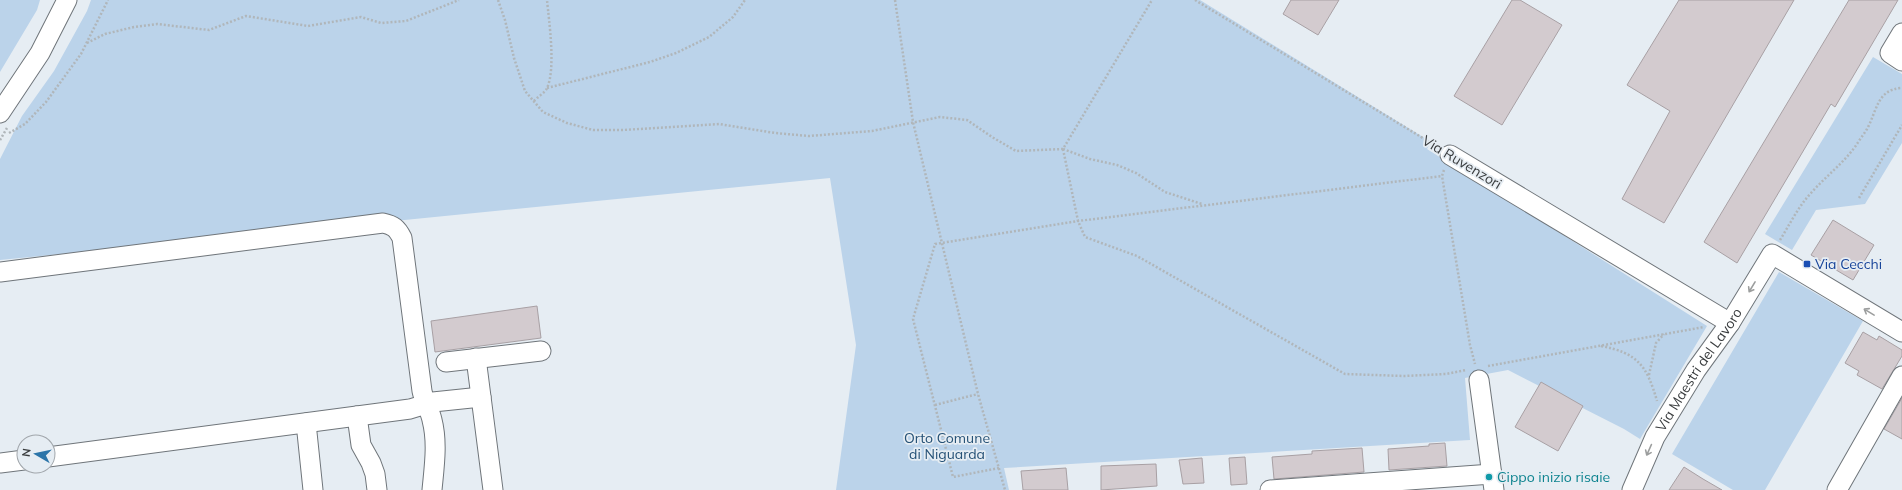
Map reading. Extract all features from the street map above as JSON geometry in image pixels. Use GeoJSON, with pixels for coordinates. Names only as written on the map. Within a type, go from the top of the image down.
{"type":"FeatureCollection","features":[{"type":"Feature","properties":{"kind":"street"},"geometry":{"type":"LineString","coordinates":[[0,113],[40,53],[67,0]]}},
{"type":"Feature","properties":{"kind":"street"},"geometry":{"type":"LineString","coordinates":[[1896,57],[1902,33]]}},
{"type":"Feature","properties":{"kind":"street","name":"Via Ruvenzori"},"geometry":{"type":"LineString","coordinates":[[1450,155],[1730,323]]}},
{"type":"Feature","properties":{"kind":"street"},"geometry":{"type":"LineString","coordinates":[[0,272],[383,223],[391,224],[398,230],[402,238],[422,391],[425,404],[432,420],[435,437],[432,490]]}},
{"type":"Feature","properties":{"kind":"street"},"geometry":{"type":"LineString","coordinates":[[1772,254],[1902,332]]}},
{"type":"Feature","properties":{"kind":"street","name":"Via Maestri del Lavoro"},"geometry":{"type":"LineString","coordinates":[[1632,490],[1655,437],[1696,370],[1730,323],[1772,254]]}},
{"type":"Feature","properties":{"kind":"street"},"geometry":{"type":"LineString","coordinates":[[446,362],[541,350]]}},
{"type":"Feature","properties":{"kind":"street"},"geometry":{"type":"LineString","coordinates":[[476,358],[493,490]]}},
{"type":"Feature","properties":{"kind":"street"},"geometry":{"type":"LineString","coordinates":[[1270,490],[1493,482],[1477,372]]}},
{"type":"Feature","properties":{"kind":"street"},"geometry":{"type":"LineString","coordinates":[[1837,490],[1902,376]]}},
{"type":"Feature","properties":{"kind":"street"},"geometry":{"type":"LineString","coordinates":[[56,456],[410,409],[425,404],[481,397]]}},
{"type":"Feature","properties":{"kind":"street"},"geometry":{"type":"LineString","coordinates":[[357,416],[361,445],[373,469],[377,490]]}},
{"type":"Feature","properties":{"kind":"street"},"geometry":{"type":"LineString","coordinates":[[306,423],[313,490]]}},
{"type":"Feature","properties":{"kind":"street"},"geometry":{"type":"LineString","coordinates":[[0,463],[16,461]]}},
{"type":"Feature","properties":{"kind":"path"},"geometry":{"type":"LineString","coordinates":[[9,133],[25,124],[46,102],[87,43],[108,0]]}},
{"type":"Feature","properties":{"kind":"path"},"geometry":{"type":"LineString","coordinates":[[87,43],[105,34],[134,27],[157,24],[209,30],[246,16],[308,26],[361,18],[381,23],[406,21],[459,0]]}},
{"type":"Feature","properties":{"kind":"path"},"geometry":{"type":"LineString","coordinates":[[498,0],[505,20],[514,58],[526,91],[543,112],[567,123],[593,130],[623,130],[719,124],[775,133],[809,136],[872,131],[940,117],[967,120],[1016,151],[1063,149],[1090,159],[1117,165],[1136,173],[1165,192],[1203,204]]}},
{"type":"Feature","properties":{"kind":"path"},"geometry":{"type":"LineString","coordinates":[[547,0],[551,44],[550,69],[547,88]]}},
{"type":"Feature","properties":{"kind":"path"},"geometry":{"type":"LineString","coordinates":[[534,101],[547,88],[650,62],[676,53],[709,37],[732,17],[745,0]]}},
{"type":"Feature","properties":{"kind":"path"},"geometry":{"type":"LineString","coordinates":[[895,0],[913,122],[978,394],[1005,490]]}},
{"type":"Feature","properties":{"kind":"path"},"geometry":{"type":"LineString","coordinates":[[1152,0],[1063,149],[1078,221],[1085,237],[1137,256],[1344,374],[1404,376],[1477,372],[1599,346],[1730,323]]}},
{"type":"Feature","properties":{"kind":"path","name":"Via Ruvenzori"},"geometry":{"type":"LineString","coordinates":[[1194,0],[1450,155]]}},
{"type":"Feature","properties":{"kind":"path"},"geometry":{"type":"LineString","coordinates":[[1772,254],[1795,215],[1809,195],[1826,176],[1847,158],[1868,128],[1876,105],[1883,94],[1893,89],[1902,88]]}},
{"type":"Feature","properties":{"kind":"path"},"geometry":{"type":"LineString","coordinates":[[1858,198],[1902,126]]}},
{"type":"Feature","properties":{"kind":"path"},"geometry":{"type":"LineString","coordinates":[[1450,155],[1442,176],[1470,345]]}},
{"type":"Feature","properties":{"kind":"path"},"geometry":{"type":"LineString","coordinates":[[999,468],[953,477],[913,319],[935,244],[1078,221],[1203,204],[1442,176]]}},
{"type":"Feature","properties":{"kind":"path"},"geometry":{"type":"LineString","coordinates":[[1649,376],[1656,343],[1664,334]]}},
{"type":"Feature","properties":{"kind":"path"},"geometry":{"type":"LineString","coordinates":[[1599,346],[1621,350],[1639,363],[1649,376],[1664,423]]}},
{"type":"Feature","properties":{"kind":"path"},"geometry":{"type":"LineString","coordinates":[[935,405],[978,394]]}},
{"type":"Feature","properties":{"kind":"green space"},"geometry":{"type":"Polygon","coordinates":[[[0,0],[40,0],[37,10],[0,72],[0,0]]]}},
{"type":"Feature","properties":{"kind":"green space","name":"Orto Comune di Niguarda"},"geometry":{"type":"Polygon","coordinates":[[[91,0],[1200,0],[1431,142],[1427,149],[1707,326],[1640,439],[1624,429],[1508,370],[1465,378],[1470,440],[1004,468],[1009,490],[836,490],[856,345],[830,178],[0,260],[0,159],[22,116],[54,71],[87,11],[91,0]]]}},
{"type":"Feature","properties":{"kind":"green space"},"geometry":{"type":"Polygon","coordinates":[[[1873,57],[1902,74],[1902,143],[1865,204],[1816,210],[1792,250],[1765,234],[1873,57]]]}},
{"type":"Feature","properties":{"kind":"green space"},"geometry":{"type":"Polygon","coordinates":[[[1779,272],[1863,321],[1765,490],[1733,490],[1672,454],[1779,272]]]}},
{"type":"Feature","properties":{"kind":"building"},"geometry":{"type":"Polygon","coordinates":[[[1291,0],[1339,0],[1318,35],[1283,14],[1291,0]]]}},
{"type":"Feature","properties":{"kind":"building"},"geometry":{"type":"Polygon","coordinates":[[[1512,0],[1520,0],[1562,25],[1502,125],[1454,96],[1512,0]]]}},
{"type":"Feature","properties":{"kind":"building"},"geometry":{"type":"Polygon","coordinates":[[[1679,0],[1794,0],[1664,223],[1622,199],[1670,111],[1627,85],[1679,0]]]}},
{"type":"Feature","properties":{"kind":"building"},"geometry":{"type":"Polygon","coordinates":[[[1849,0],[1898,0],[1835,107],[1831,104],[1737,263],[1704,242],[1849,0]]]}},
{"type":"Feature","properties":{"kind":"building"},"geometry":{"type":"Polygon","coordinates":[[[1833,220],[1874,245],[1853,280],[1811,255],[1833,220]]]}},
{"type":"Feature","properties":{"kind":"building"},"geometry":{"type":"Polygon","coordinates":[[[537,306],[541,338],[435,352],[431,321],[537,306]]]}},
{"type":"Feature","properties":{"kind":"building"},"geometry":{"type":"Polygon","coordinates":[[[1863,332],[1877,340],[1879,336],[1902,350],[1902,356],[1882,389],[1857,375],[1859,371],[1845,363],[1863,332]]]}},
{"type":"Feature","properties":{"kind":"building"},"geometry":{"type":"Polygon","coordinates":[[[1541,382],[1583,406],[1558,451],[1515,427],[1541,382]]]}},
{"type":"Feature","properties":{"kind":"building"},"geometry":{"type":"Polygon","coordinates":[[[1902,398],[1902,439],[1884,429],[1902,398]]]}},
{"type":"Feature","properties":{"kind":"building"},"geometry":{"type":"Polygon","coordinates":[[[1445,443],[1447,466],[1389,470],[1388,449],[1429,446],[1429,444],[1445,443]]]}},
{"type":"Feature","properties":{"kind":"building"},"geometry":{"type":"Polygon","coordinates":[[[1362,448],[1364,472],[1274,479],[1272,457],[1312,454],[1312,451],[1362,448]]]}},
{"type":"Feature","properties":{"kind":"building"},"geometry":{"type":"Polygon","coordinates":[[[1245,457],[1247,484],[1231,485],[1229,458],[1245,457]]]}},
{"type":"Feature","properties":{"kind":"building"},"geometry":{"type":"Polygon","coordinates":[[[1202,458],[1204,483],[1183,484],[1179,460],[1202,458]]]}},
{"type":"Feature","properties":{"kind":"building"},"geometry":{"type":"Polygon","coordinates":[[[1156,464],[1157,486],[1101,490],[1101,466],[1156,464]]]}},
{"type":"Feature","properties":{"kind":"building"},"geometry":{"type":"Polygon","coordinates":[[[1684,467],[1703,479],[1722,490],[1669,490],[1684,467]]]}},
{"type":"Feature","properties":{"kind":"building"},"geometry":{"type":"Polygon","coordinates":[[[1066,468],[1068,490],[1023,490],[1021,471],[1066,468]]]}},
{"type":"Feature","properties":{"kind":"place","name":"Via Cecchi"},"geometry":{"type":"Point","coordinates":[1807,264]}},
{"type":"Feature","properties":{"kind":"place","name":"Cippo inizio risaie"},"geometry":{"type":"Point","coordinates":[1489,477]}}]}
